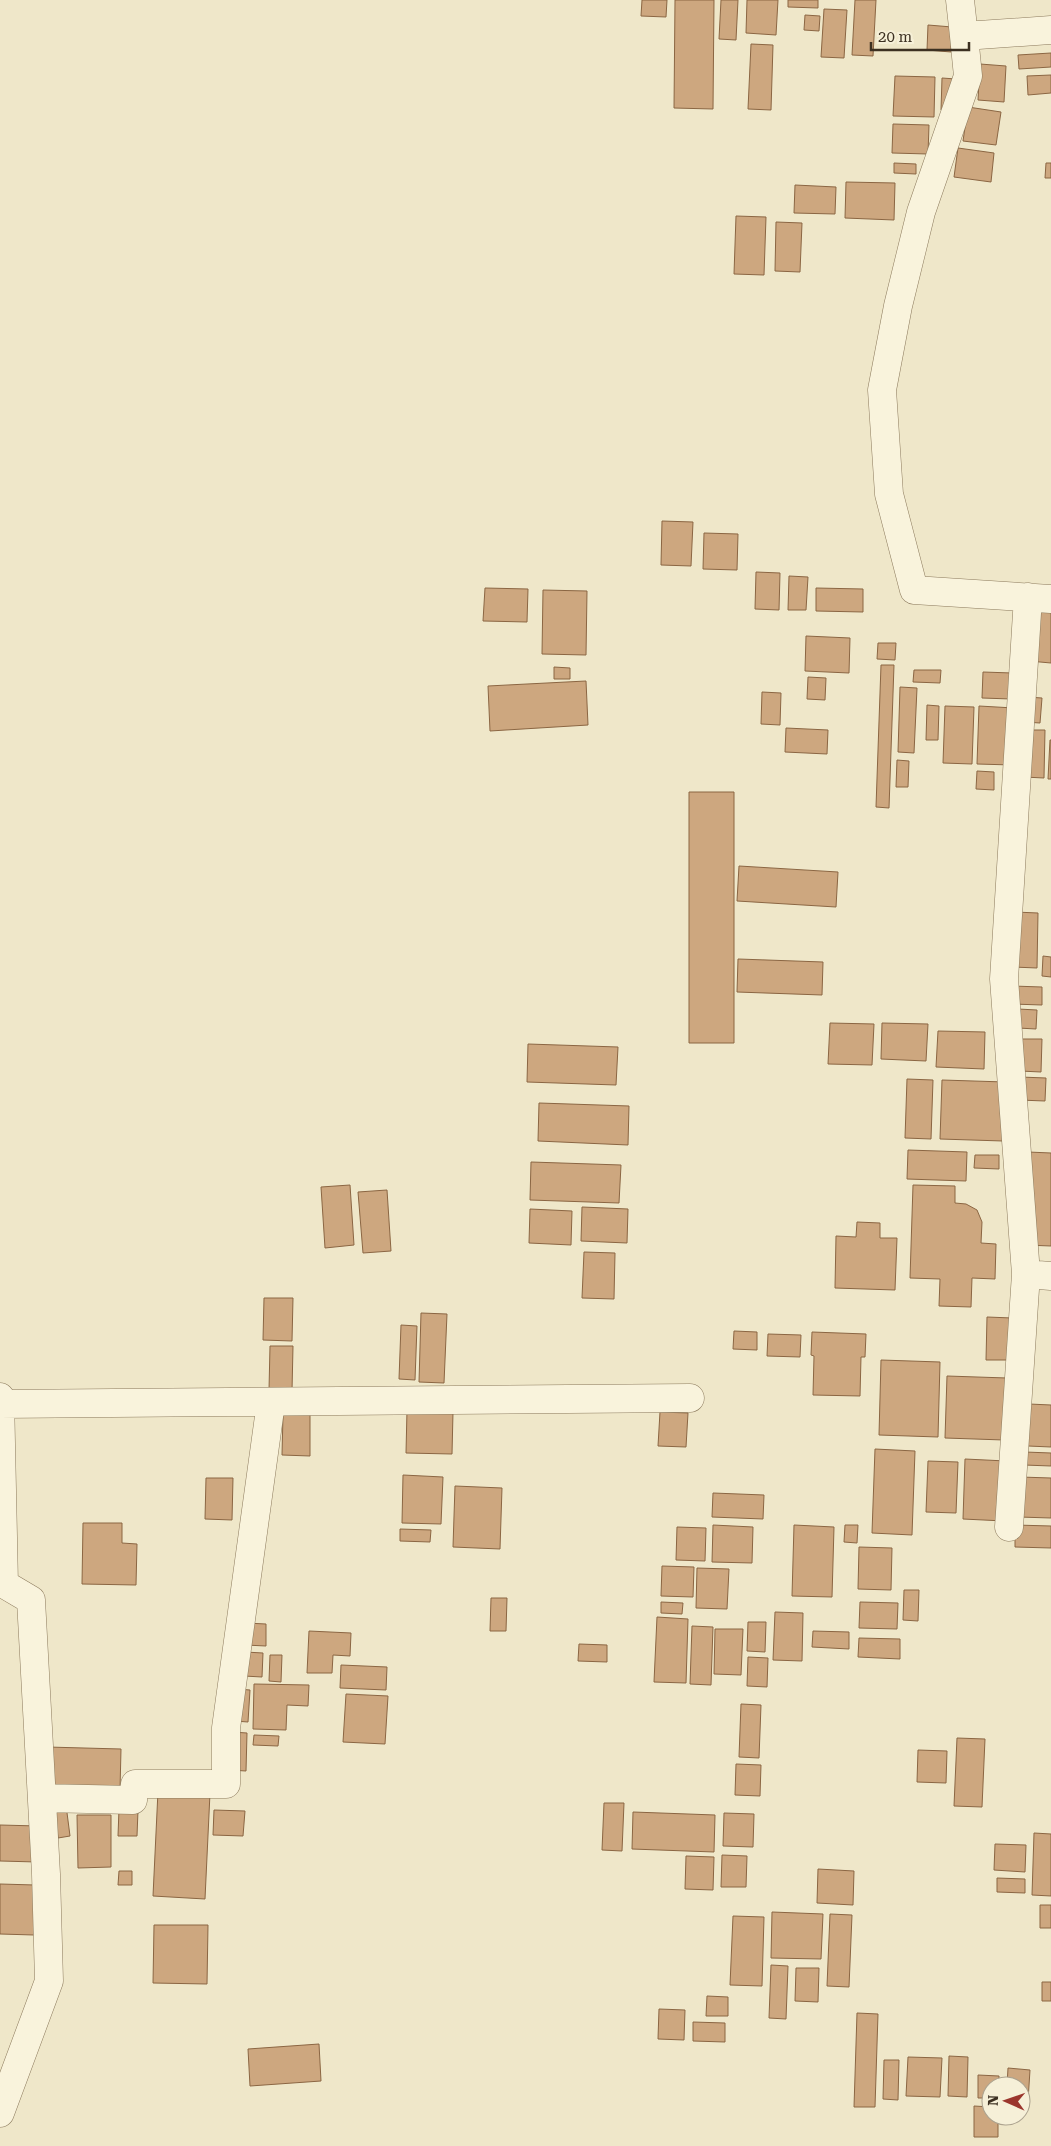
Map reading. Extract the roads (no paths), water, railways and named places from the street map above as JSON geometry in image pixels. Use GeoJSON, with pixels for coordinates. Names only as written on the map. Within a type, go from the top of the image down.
{"type":"FeatureCollection","features":[{"type":"Feature","properties":{"kind":"street"},"geometry":{"type":"LineString","coordinates":[[960,0],[968,76],[921,212],[898,306],[882,390],[889,494],[914,590],[1039,598],[1004,979],[1038,1275],[1009,1527]]}},
{"type":"Feature","properties":{"kind":"street"},"geometry":{"type":"LineString","coordinates":[[964,36],[1051,30]]}},
{"type":"Feature","properties":{"kind":"street"},"geometry":{"type":"LineString","coordinates":[[0,1397],[1,1559],[4,1584],[31,1600],[42,1798],[49,1981],[0,2113]]}},
{"type":"Feature","properties":{"kind":"street"},"geometry":{"type":"LineString","coordinates":[[0,1404],[690,1398]]}},
{"type":"Feature","properties":{"kind":"street"},"geometry":{"type":"LineString","coordinates":[[42,1798],[133,1800],[135,1784],[226,1784],[226,1728],[271,1402]]}}]}
